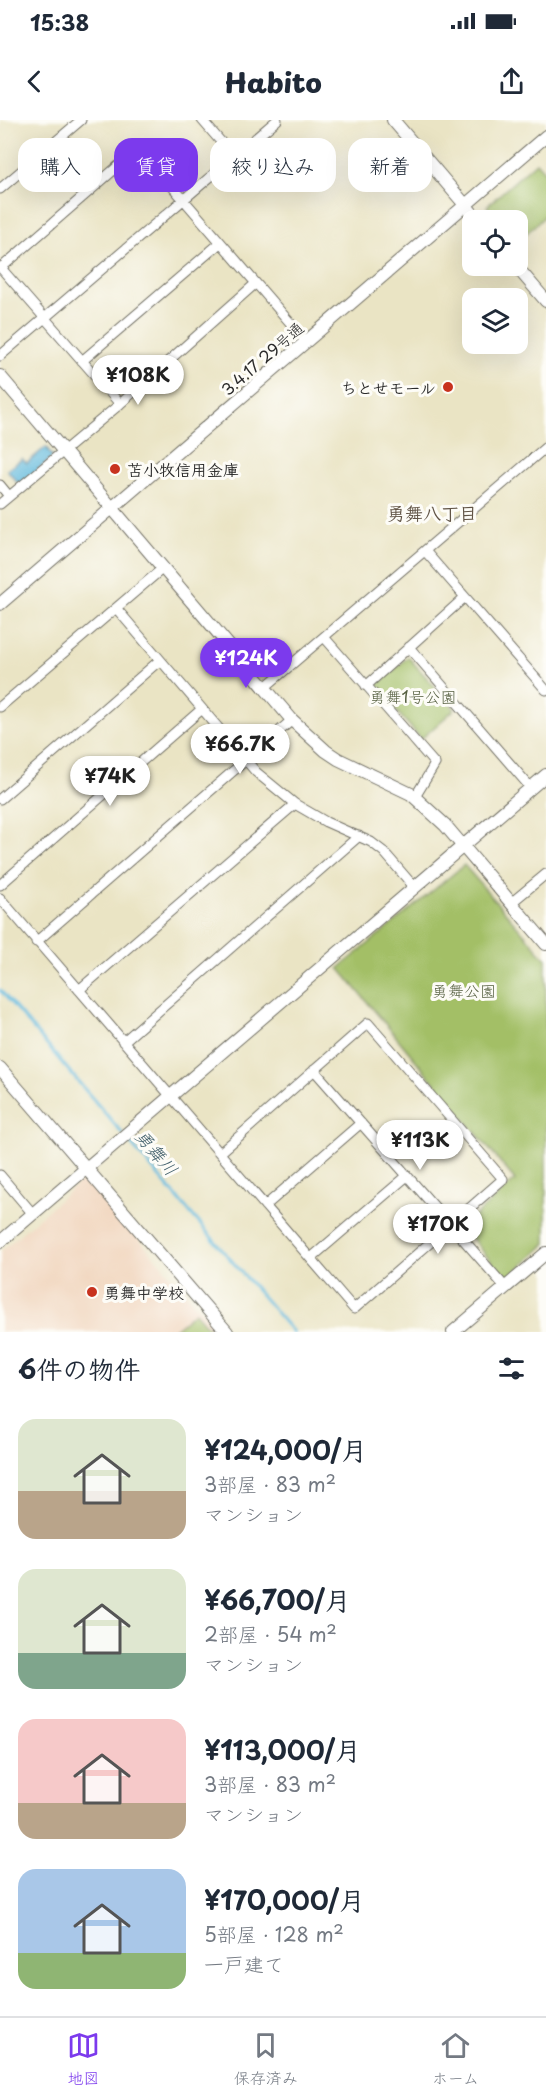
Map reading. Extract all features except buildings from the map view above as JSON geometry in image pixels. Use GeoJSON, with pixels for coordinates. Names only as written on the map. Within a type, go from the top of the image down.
{"type":"FeatureCollection","features":[{"type":"Feature","properties":{"kind":"street"},"geometry":{"type":"LineString","coordinates":[[0,189],[81,120]]}},
{"type":"Feature","properties":{"kind":"street"},"geometry":{"type":"LineString","coordinates":[[202,120],[218,138]]}},
{"type":"Feature","properties":{"kind":"street"},"geometry":{"type":"LineString","coordinates":[[256,138],[277,120]]}},
{"type":"Feature","properties":{"kind":"street"},"geometry":{"type":"LineString","coordinates":[[393,120],[469,210]]}},
{"type":"Feature","properties":{"kind":"street","name":"3.4.17 29号通"},"geometry":{"type":"LineString","coordinates":[[0,604],[546,136]]}},
{"type":"Feature","properties":{"kind":"street"},"geometry":{"type":"LineString","coordinates":[[120,404],[1,268],[139,148],[306,341]]}},
{"type":"Feature","properties":{"kind":"street"},"geometry":{"type":"LineString","coordinates":[[0,356],[210,178]]}},
{"type":"Feature","properties":{"kind":"street"},"geometry":{"type":"LineString","coordinates":[[82,361],[220,243]]}},
{"type":"Feature","properties":{"kind":"street"},"geometry":{"type":"LineString","coordinates":[[525,276],[546,301]]}},
{"type":"Feature","properties":{"kind":"street"},"geometry":{"type":"LineString","coordinates":[[0,504],[120,404],[255,284]]}},
{"type":"Feature","properties":{"kind":"street"},"geometry":{"type":"LineString","coordinates":[[0,376],[292,720],[315,743],[338,759],[401,788],[436,815],[546,944]]}},
{"type":"Feature","properties":{"kind":"street"},"geometry":{"type":"LineString","coordinates":[[264,688],[546,447]]}},
{"type":"Feature","properties":{"kind":"street"},"geometry":{"type":"LineString","coordinates":[[0,485],[9,496]]}},
{"type":"Feature","properties":{"kind":"street"},"geometry":{"type":"LineString","coordinates":[[425,550],[546,690]]}},
{"type":"Feature","properties":{"kind":"street"},"geometry":{"type":"LineString","coordinates":[[0,706],[162,568]]}},
{"type":"Feature","properties":{"kind":"street"},"geometry":{"type":"LineString","coordinates":[[366,686],[465,597]]}},
{"type":"Feature","properties":{"kind":"street"},"geometry":{"type":"LineString","coordinates":[[116,608],[246,760],[273,787],[295,804],[326,822],[371,842],[384,852],[416,888]]}},
{"type":"Feature","properties":{"kind":"street"},"geometry":{"type":"LineString","coordinates":[[324,637],[435,764],[415,797]]}},
{"type":"Feature","properties":{"kind":"street"},"geometry":{"type":"LineString","coordinates":[[410,647],[531,788]]}},
{"type":"Feature","properties":{"kind":"street"},"geometry":{"type":"LineString","coordinates":[[0,799],[160,660]]}},
{"type":"Feature","properties":{"kind":"street"},"geometry":{"type":"LineString","coordinates":[[0,885],[202,709]]}},
{"type":"Feature","properties":{"kind":"street"},"geometry":{"type":"LineString","coordinates":[[36,942],[292,720]]}},
{"type":"Feature","properties":{"kind":"street"},"geometry":{"type":"LineString","coordinates":[[0,1242],[546,776]]}},
{"type":"Feature","properties":{"kind":"street"},"geometry":{"type":"LineString","coordinates":[[79,990],[295,804]]}},
{"type":"Feature","properties":{"kind":"street"},"geometry":{"type":"LineString","coordinates":[[123,1042],[359,836]]}},
{"type":"Feature","properties":{"kind":"street"},"geometry":{"type":"LineString","coordinates":[[511,903],[546,874]]}},
{"type":"Feature","properties":{"kind":"street"},"geometry":{"type":"LineString","coordinates":[[0,898],[354,1309],[503,1179],[368,1023],[220,1153]]}},
{"type":"Feature","properties":{"kind":"street"},"geometry":{"type":"LineString","coordinates":[[0,1068],[89,1165],[227,1332]]}},
{"type":"Feature","properties":{"kind":"street"},"geometry":{"type":"LineString","coordinates":[[314,1070],[506,1288]]}},
{"type":"Feature","properties":{"kind":"street"},"geometry":{"type":"LineString","coordinates":[[265,1206],[361,1123]]}},
{"type":"Feature","properties":{"kind":"street"},"geometry":{"type":"LineString","coordinates":[[0,1175],[33,1214]]}},
{"type":"Feature","properties":{"kind":"street"},"geometry":{"type":"LineString","coordinates":[[310,1258],[407,1176]]}},
{"type":"Feature","properties":{"kind":"street"},"geometry":{"type":"LineString","coordinates":[[453,1332],[546,1253]]}},
{"type":"Feature","properties":{"kind":"shaded area","name":"勇舞中学校"},"geometry":{"type":"Polygon","coordinates":[[[80,1182],[92,1184],[219,1332],[0,1332],[0,1252],[80,1182]]]}},
{"type":"Feature","properties":{"kind":"green space"},"geometry":{"type":"Polygon","coordinates":[[[536,162],[546,173],[546,215],[528,232],[528,210],[490,210],[487,206],[536,162]]]}},
{"type":"Feature","properties":{"kind":"green space","name":"勇舞1号公園"},"geometry":{"type":"Polygon","coordinates":[[[408,657],[455,709],[421,739],[375,687],[408,657]]]}},
{"type":"Feature","properties":{"kind":"green space","name":"勇舞公園"},"geometry":{"type":"Polygon","coordinates":[[[464,865],[546,959],[546,1244],[506,1280],[463,1227],[515,1180],[339,968],[464,865]]]}},
{"type":"Feature","properties":{"kind":"green space"},"geometry":{"type":"Polygon","coordinates":[[[195,1312],[212,1332],[171,1332],[195,1312]]]}},
{"type":"Feature","properties":{"kind":"water"},"geometry":{"type":"Polygon","coordinates":[[[46,447],[53,457],[20,485],[7,470],[22,459],[27,463],[46,447]]]}},
{"type":"Feature","properties":{"kind":"waterway","name":"勇舞川"},"geometry":{"type":"LineString","coordinates":[[0,990],[122,1133]]}},
{"type":"Feature","properties":{"kind":"waterway","name":"勇舞川"},"geometry":{"type":"LineString","coordinates":[[126,1138],[293,1332]]}},
{"type":"Feature","properties":{"kind":"place","name":"ちとせモール"},"geometry":{"type":"Point","coordinates":[448,387]}},
{"type":"Feature","properties":{"kind":"place","name":"苫小牧信用金庫"},"geometry":{"type":"Point","coordinates":[115,469]}},
{"type":"Feature","properties":{"kind":"place","name":"勇舞中学校"},"geometry":{"type":"Point","coordinates":[92,1292]}},
{"type":"Feature","properties":{"kind":"district","name":"勇舞八丁目"},"geometry":{"type":"Point","coordinates":[432,512]}}]}
